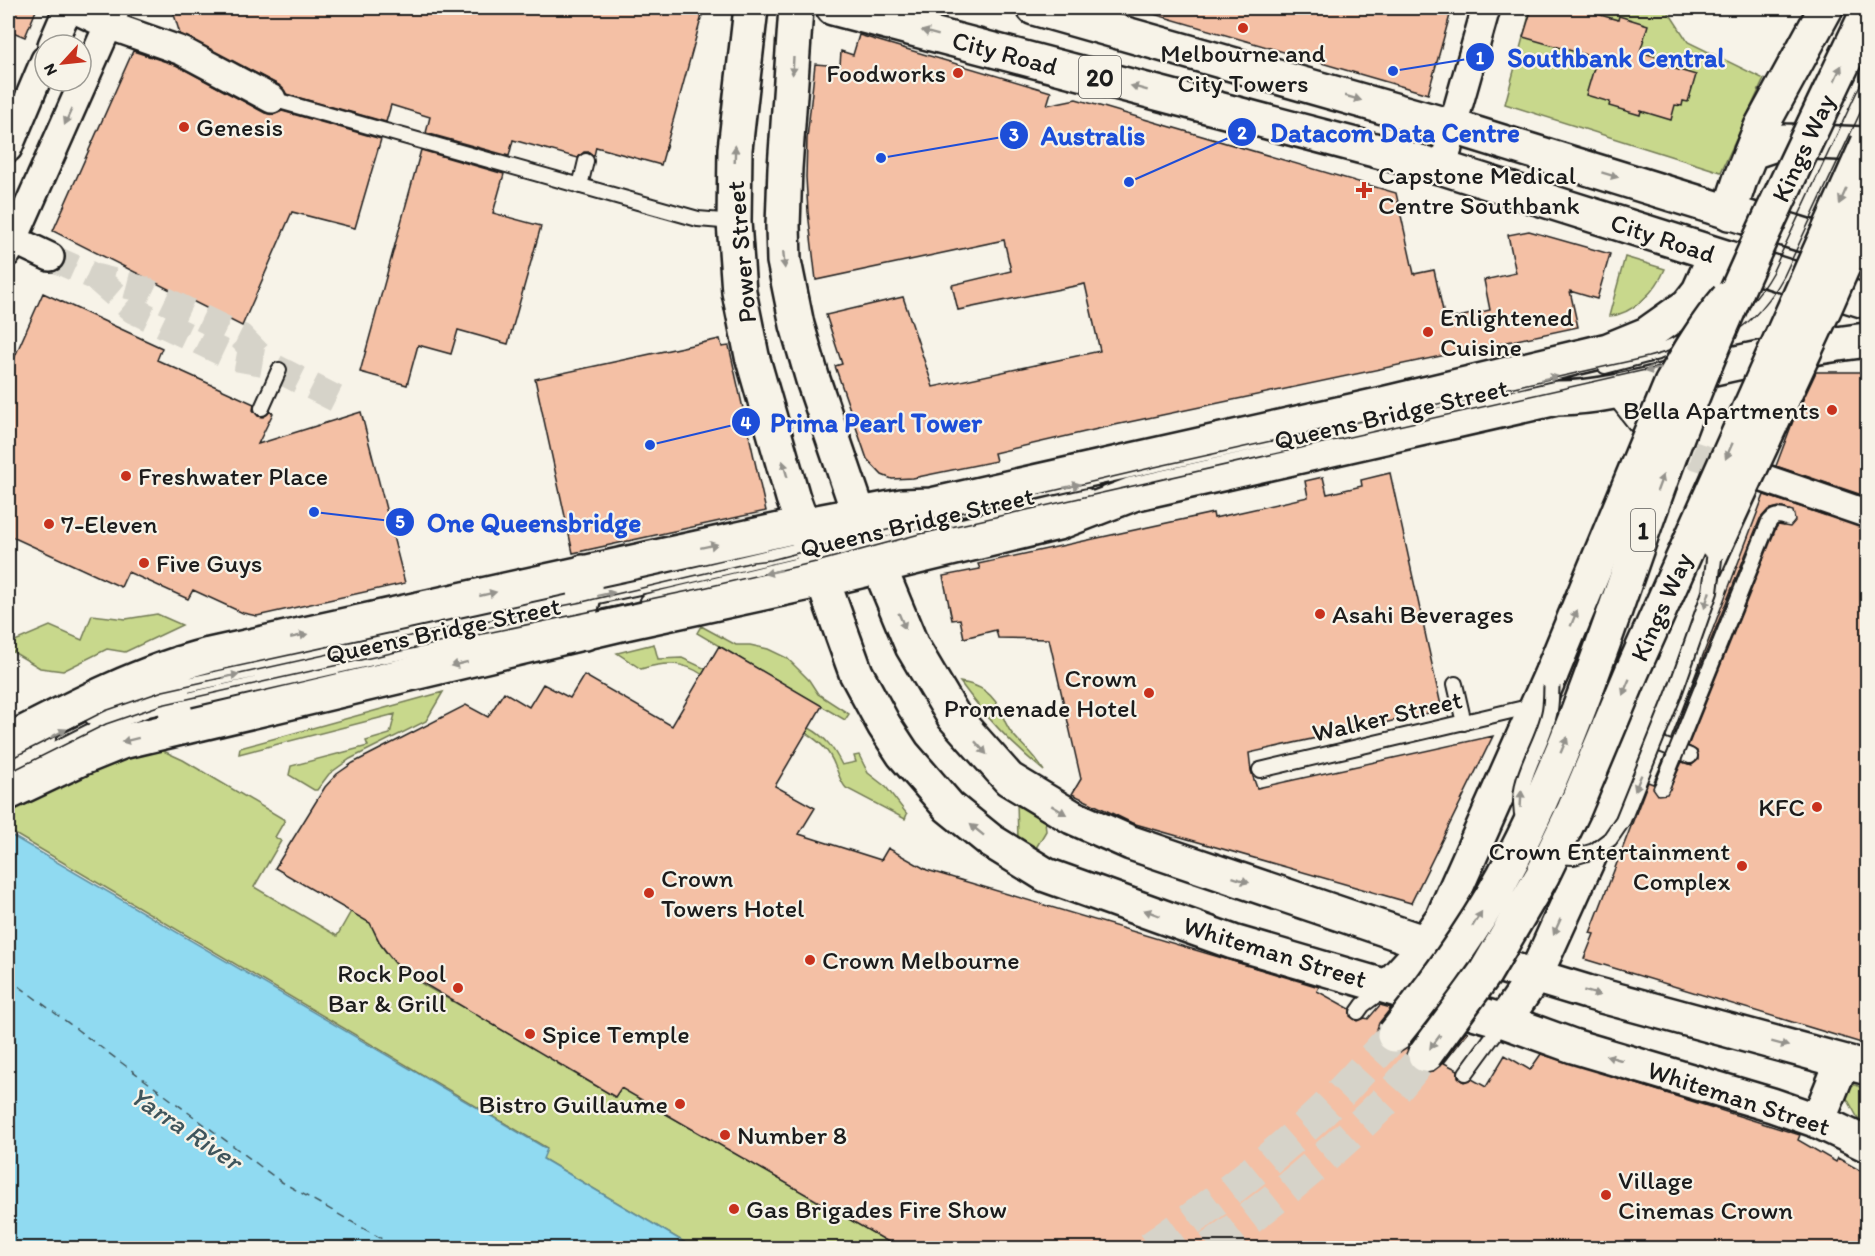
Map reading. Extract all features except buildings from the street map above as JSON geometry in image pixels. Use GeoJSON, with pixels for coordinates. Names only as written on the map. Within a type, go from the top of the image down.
{"type":"FeatureCollection","features":[{"type":"Feature","properties":{"kind":"main road","name":"Power Street"},"geometry":{"type":"LineString","coordinates":[[751,8],[735,149],[734,222],[739,292],[752,356],[813,554]]}},
{"type":"Feature","properties":{"kind":"main road","name":"Power Street"},"geometry":{"type":"LineString","coordinates":[[796,8],[785,168],[784,261],[792,305],[810,369],[868,541]]}},
{"type":"Feature","properties":{"kind":"main road","name":"City Road"},"geometry":{"type":"LineString","coordinates":[[833,8],[1443,168],[1715,255],[1868,255]]}},
{"type":"Feature","properties":{"kind":"main road","name":"City Road"},"geometry":{"type":"LineString","coordinates":[[1034,8],[1454,127],[1729,213],[1767,256],[1836,293],[1868,302]]}},
{"type":"Feature","properties":{"kind":"main road","name":"Kings Way"},"geometry":{"type":"LineString","coordinates":[[1729,213],[1761,128],[1826,8]]}},
{"type":"Feature","properties":{"kind":"main road","name":"Kings Way"},"geometry":{"type":"LineString","coordinates":[[1394,1035],[1444,971],[1488,901],[1514,857],[1543,795],[1574,720],[1679,431],[1767,256],[1868,10]]}},
{"type":"Feature","properties":{"kind":"main road"},"geometry":{"type":"LineString","coordinates":[[1752,152],[1784,141],[1868,143]]}},
{"type":"Feature","properties":{"kind":"main road","name":"Kings Way"},"geometry":{"type":"LineString","coordinates":[[1425,1055],[1485,973],[1542,876],[1574,810],[1632,672],[1868,143]]}},
{"type":"Feature","properties":{"kind":"main road","name":"Kings Way"},"geometry":{"type":"LineString","coordinates":[[1504,1021],[1535,976],[1605,822],[1690,602],[1868,209]]}},
{"type":"Feature","properties":{"kind":"main road","name":"Queens Bridge Street"},"geometry":{"type":"LineString","coordinates":[[8,793],[122,742],[177,695],[584,607],[868,541],[902,506],[931,505],[1378,405],[1608,350],[1647,334],[1688,305],[1699,291],[1715,255],[1729,213]]}},
{"type":"Feature","properties":{"kind":"main road"},"geometry":{"type":"LineString","coordinates":[[1779,354],[1868,255]]}},
{"type":"Feature","properties":{"kind":"main road","name":"Kings Way"},"geometry":{"type":"LineString","coordinates":[[1388,987],[1426,943],[1443,917],[1552,672],[1671,384],[1711,317],[1767,256]]}},
{"type":"Feature","properties":{"kind":"main road","name":"Queens Bridge Street"},"geometry":{"type":"LineString","coordinates":[[8,741],[70,709],[177,695],[584,607],[868,541],[1058,522],[1133,494],[1557,398],[1576,398],[1599,381],[1650,384],[1779,354],[1835,343],[1868,340]]}},
{"type":"Feature","properties":{"kind":"main road"},"geometry":{"type":"LineString","coordinates":[[868,541],[912,646],[954,717],[1009,779],[1072,817],[1131,843],[1426,943],[1535,976],[1855,1065],[1818,1121]]}},
{"type":"Feature","properties":{"kind":"main road","name":"Whiteman Street"},"geometry":{"type":"LineString","coordinates":[[813,554],[851,663],[884,725],[903,754],[949,807],[991,841],[1046,875],[1233,942],[1504,1021],[1573,1046],[1694,1081],[1818,1121],[1868,1145]]}},
{"type":"Feature","properties":{"kind":"street"},"geometry":{"type":"LineString","coordinates":[[58,33],[70,8],[112,16],[272,99]]}},
{"type":"Feature","properties":{"kind":"street"},"geometry":{"type":"LineString","coordinates":[[1443,168],[1486,8]]}},
{"type":"Feature","properties":{"kind":"street"},"geometry":{"type":"LineString","coordinates":[[50,257],[10,242],[112,16]]}},
{"type":"Feature","properties":{"kind":"street"},"geometry":{"type":"LineString","coordinates":[[8,148],[14,124],[33,85]]}},
{"type":"Feature","properties":{"kind":"street"},"geometry":{"type":"LineString","coordinates":[[1763,478],[1868,514]]}},
{"type":"Feature","properties":{"kind":"lane"},"geometry":{"type":"LineString","coordinates":[[272,99],[698,219],[734,222]]}},
{"type":"Feature","properties":{"kind":"lane"},"geometry":{"type":"LineString","coordinates":[[580,186],[586,161]]}},
{"type":"Feature","properties":{"kind":"lane","name":"Queens Bridge Street"},"geometry":{"type":"LineString","coordinates":[[1599,381],[1713,327],[1740,304],[1767,256]]}},
{"type":"Feature","properties":{"kind":"lane","name":"Queens Bridge Street"},"geometry":{"type":"LineString","coordinates":[[868,541],[1154,481],[1662,368],[1691,364],[1710,369]]}},
{"type":"Feature","properties":{"kind":"lane"},"geometry":{"type":"LineString","coordinates":[[262,408],[279,370]]}},
{"type":"Feature","properties":{"kind":"lane","name":"Queens Bridge Street"},"geometry":{"type":"LineString","coordinates":[[868,541],[1566,374]]}},
{"type":"Feature","properties":{"kind":"lane"},"geometry":{"type":"LineString","coordinates":[[1662,787],[1768,524],[1773,517],[1787,518]]}},
{"type":"Feature","properties":{"kind":"lane"},"geometry":{"type":"LineString","coordinates":[[1552,672],[1550,711],[1521,794],[1523,819],[1536,845],[1554,856],[1574,857],[1594,850],[1610,839],[1623,820],[1655,742],[1710,592],[1716,543]]}},
{"type":"Feature","properties":{"kind":"lane","name":"Queens Bridge Street"},"geometry":{"type":"LineString","coordinates":[[637,604],[813,554]]}},
{"type":"Feature","properties":{"kind":"lane"},"geometry":{"type":"LineString","coordinates":[[1455,684],[1464,723]]}},
{"type":"Feature","properties":{"kind":"lane","name":"Queens Bridge Street"},"geometry":{"type":"LineString","coordinates":[[8,760],[105,711],[177,695]]}},
{"type":"Feature","properties":{"kind":"lane","name":"Queens Bridge Street"},"geometry":{"type":"LineString","coordinates":[[8,774],[106,724],[177,695]]}},
{"type":"Feature","properties":{"kind":"lane","name":"Walker Street"},"geometry":{"type":"LineString","coordinates":[[1260,770],[1524,708]]}},
{"type":"Feature","properties":{"kind":"lane"},"geometry":{"type":"LineString","coordinates":[[1655,742],[1690,756]]}},
{"type":"Feature","properties":{"kind":"lane"},"geometry":{"type":"LineString","coordinates":[[1358,1012],[1388,987]]}},
{"type":"Feature","properties":{"kind":"lane"},"geometry":{"type":"LineString","coordinates":[[1466,1073],[1504,1021]]}},
{"type":"Feature","properties":{"kind":"green space"},"geometry":{"type":"Polygon","coordinates":[[[1531,8],[1666,8],[1688,42],[1764,79],[1721,172],[1505,104],[1531,8]]]}},
{"type":"Feature","properties":{"kind":"green space"},"geometry":{"type":"Polygon","coordinates":[[[1625,257],[1665,269],[1656,285],[1643,300],[1627,311],[1609,316],[1625,257]]]}},
{"type":"Feature","properties":{"kind":"green space"},"geometry":{"type":"Polygon","coordinates":[[[157,614],[182,625],[125,652],[107,649],[63,671],[40,668],[8,649],[8,644],[50,626],[82,640],[92,615],[126,619],[157,614]]]}},
{"type":"Feature","properties":{"kind":"green space"},"geometry":{"type":"Polygon","coordinates":[[[701,626],[736,645],[768,649],[787,658],[809,680],[818,694],[849,714],[845,720],[697,633],[701,626]]]}},
{"type":"Feature","properties":{"kind":"green space"},"geometry":{"type":"Polygon","coordinates":[[[654,644],[658,659],[682,658],[706,669],[703,675],[688,667],[673,664],[641,669],[617,653],[654,644]]]}},
{"type":"Feature","properties":{"kind":"green space"},"geometry":{"type":"Polygon","coordinates":[[[960,682],[974,685],[991,696],[1010,731],[1044,771],[999,729],[960,682]]]}},
{"type":"Feature","properties":{"kind":"green space"},"geometry":{"type":"Polygon","coordinates":[[[443,692],[426,721],[350,759],[329,774],[317,790],[289,775],[291,766],[368,746],[366,741],[390,734],[395,714],[239,754],[240,748],[443,692]]]}},
{"type":"Feature","properties":{"kind":"green space"},"geometry":{"type":"Polygon","coordinates":[[[809,728],[829,744],[842,765],[856,762],[854,756],[859,755],[868,773],[886,787],[907,814],[905,819],[846,788],[827,751],[806,733],[809,728]]]}},
{"type":"Feature","properties":{"kind":"green space"},"geometry":{"type":"Polygon","coordinates":[[[159,749],[183,760],[285,820],[275,837],[281,841],[254,887],[337,936],[362,892],[375,933],[389,957],[399,967],[435,992],[474,1013],[490,988],[496,991],[480,1017],[536,1050],[569,1047],[558,1064],[615,1097],[630,1070],[638,1098],[892,1244],[908,1217],[934,1232],[922,1248],[694,1248],[542,1158],[547,1148],[8,830],[8,807],[114,763],[159,749]]]}},
{"type":"Feature","properties":{"kind":"green space"},"geometry":{"type":"Polygon","coordinates":[[[1017,799],[1045,820],[1046,831],[1036,848],[1018,841],[1017,799]]]}},
{"type":"Feature","properties":{"kind":"green space"},"geometry":{"type":"Polygon","coordinates":[[[1849,1085],[1856,1085],[1867,1090],[1867,1127],[1860,1122],[1843,1091],[1849,1085]]]}},
{"type":"Feature","properties":{"kind":"water","name":"Yarra River"},"geometry":{"type":"Polygon","coordinates":[[[9,834],[547,1149],[543,1159],[694,1248],[8,1248],[9,834]]]}},
{"type":"Feature","properties":{"kind":"ferry route"},"geometry":{"type":"LineString","coordinates":[[8,978],[280,1181],[398,1248]]}},
{"type":"Feature","properties":{"kind":"tunnel"},"geometry":{"type":"LineString","coordinates":[[50,257],[95,277],[142,289],[241,337],[266,363]]}},
{"type":"Feature","properties":{"kind":"tunnel"},"geometry":{"type":"LineString","coordinates":[[95,277],[133,310],[232,357],[266,363],[348,405]]}},
{"type":"Feature","properties":{"kind":"tunnel"},"geometry":{"type":"LineString","coordinates":[[1653,442],[1742,471]]}},
{"type":"Feature","properties":{"kind":"tunnel"},"geometry":{"type":"LineString","coordinates":[[1150,1248],[1229,1190],[1317,1116],[1394,1035]]}},
{"type":"Feature","properties":{"kind":"tunnel"},"geometry":{"type":"LineString","coordinates":[[1210,1248],[1279,1196],[1323,1159],[1386,1100],[1425,1055]]}},
{"type":"Feature","properties":{"kind":"tram line"},"geometry":{"type":"LineString","coordinates":[[8,760],[105,711],[163,691],[410,636],[582,602],[753,562],[771,560],[866,535],[1155,467],[1648,357],[1687,345],[1735,318],[1761,290],[1772,273],[1868,68]]}},
{"type":"Feature","properties":{"kind":"tram line"},"geometry":{"type":"LineString","coordinates":[[8,773],[106,724],[161,705],[396,652],[703,588],[816,562],[916,535],[1663,366],[1733,333],[1747,323],[1772,295],[1784,276],[1868,96]]}},
{"type":"Feature","properties":{"kind":"place","name":"Melbourne and City Towers"},"geometry":{"type":"Point","coordinates":[1243,28]}},
{"type":"Feature","properties":{"kind":"place","name":"Southbank Central"},"geometry":{"type":"Point","coordinates":[1393,71]}},
{"type":"Feature","properties":{"kind":"place","name":"Foodworks"},"geometry":{"type":"Point","coordinates":[958,73]}},
{"type":"Feature","properties":{"kind":"place","name":"Genesis"},"geometry":{"type":"Point","coordinates":[184,127]}},
{"type":"Feature","properties":{"kind":"place","name":"Australis"},"geometry":{"type":"Point","coordinates":[881,158]}},
{"type":"Feature","properties":{"kind":"place","name":"Datacom Data Centre"},"geometry":{"type":"Point","coordinates":[1129,182]}},
{"type":"Feature","properties":{"kind":"place","name":"Capstone Medical Centre Southbank"},"geometry":{"type":"Point","coordinates":[1364,190]}},
{"type":"Feature","properties":{"kind":"place","name":"Enlightened Cuisine"},"geometry":{"type":"Point","coordinates":[1428,332]}},
{"type":"Feature","properties":{"kind":"place","name":"Bella Apartments"},"geometry":{"type":"Point","coordinates":[1832,410]}},
{"type":"Feature","properties":{"kind":"place","name":"Prima Pearl Tower"},"geometry":{"type":"Point","coordinates":[650,445]}},
{"type":"Feature","properties":{"kind":"place","name":"Freshwater Place"},"geometry":{"type":"Point","coordinates":[126,476]}},
{"type":"Feature","properties":{"kind":"place","name":"One Queensbridge"},"geometry":{"type":"Point","coordinates":[314,512]}},
{"type":"Feature","properties":{"kind":"place","name":"7-Eleven"},"geometry":{"type":"Point","coordinates":[49,524]}},
{"type":"Feature","properties":{"kind":"place","name":"Five Guys"},"geometry":{"type":"Point","coordinates":[144,563]}},
{"type":"Feature","properties":{"kind":"place","name":"Asahi Beverages"},"geometry":{"type":"Point","coordinates":[1320,614]}},
{"type":"Feature","properties":{"kind":"place","name":"Crown Promenade Hotel"},"geometry":{"type":"Point","coordinates":[1149,693]}},
{"type":"Feature","properties":{"kind":"place","name":"KFC"},"geometry":{"type":"Point","coordinates":[1817,807]}},
{"type":"Feature","properties":{"kind":"place","name":"Crown Entertainment Complex"},"geometry":{"type":"Point","coordinates":[1742,866]}},
{"type":"Feature","properties":{"kind":"place","name":"Crown Towers Hotel"},"geometry":{"type":"Point","coordinates":[649,893]}},
{"type":"Feature","properties":{"kind":"place","name":"Crown Melbourne"},"geometry":{"type":"Point","coordinates":[810,960]}},
{"type":"Feature","properties":{"kind":"place","name":"Rock Pool Bar & Grill"},"geometry":{"type":"Point","coordinates":[458,988]}},
{"type":"Feature","properties":{"kind":"place","name":"Spice Temple"},"geometry":{"type":"Point","coordinates":[530,1034]}},
{"type":"Feature","properties":{"kind":"place","name":"Bistro Guillaume"},"geometry":{"type":"Point","coordinates":[680,1104]}},
{"type":"Feature","properties":{"kind":"place","name":"Number 8"},"geometry":{"type":"Point","coordinates":[725,1135]}},
{"type":"Feature","properties":{"kind":"place","name":"Village Cinemas Crown"},"geometry":{"type":"Point","coordinates":[1606,1195]}},
{"type":"Feature","properties":{"kind":"place","name":"Gas Brigades Fire Show"},"geometry":{"type":"Point","coordinates":[734,1209]}}]}
